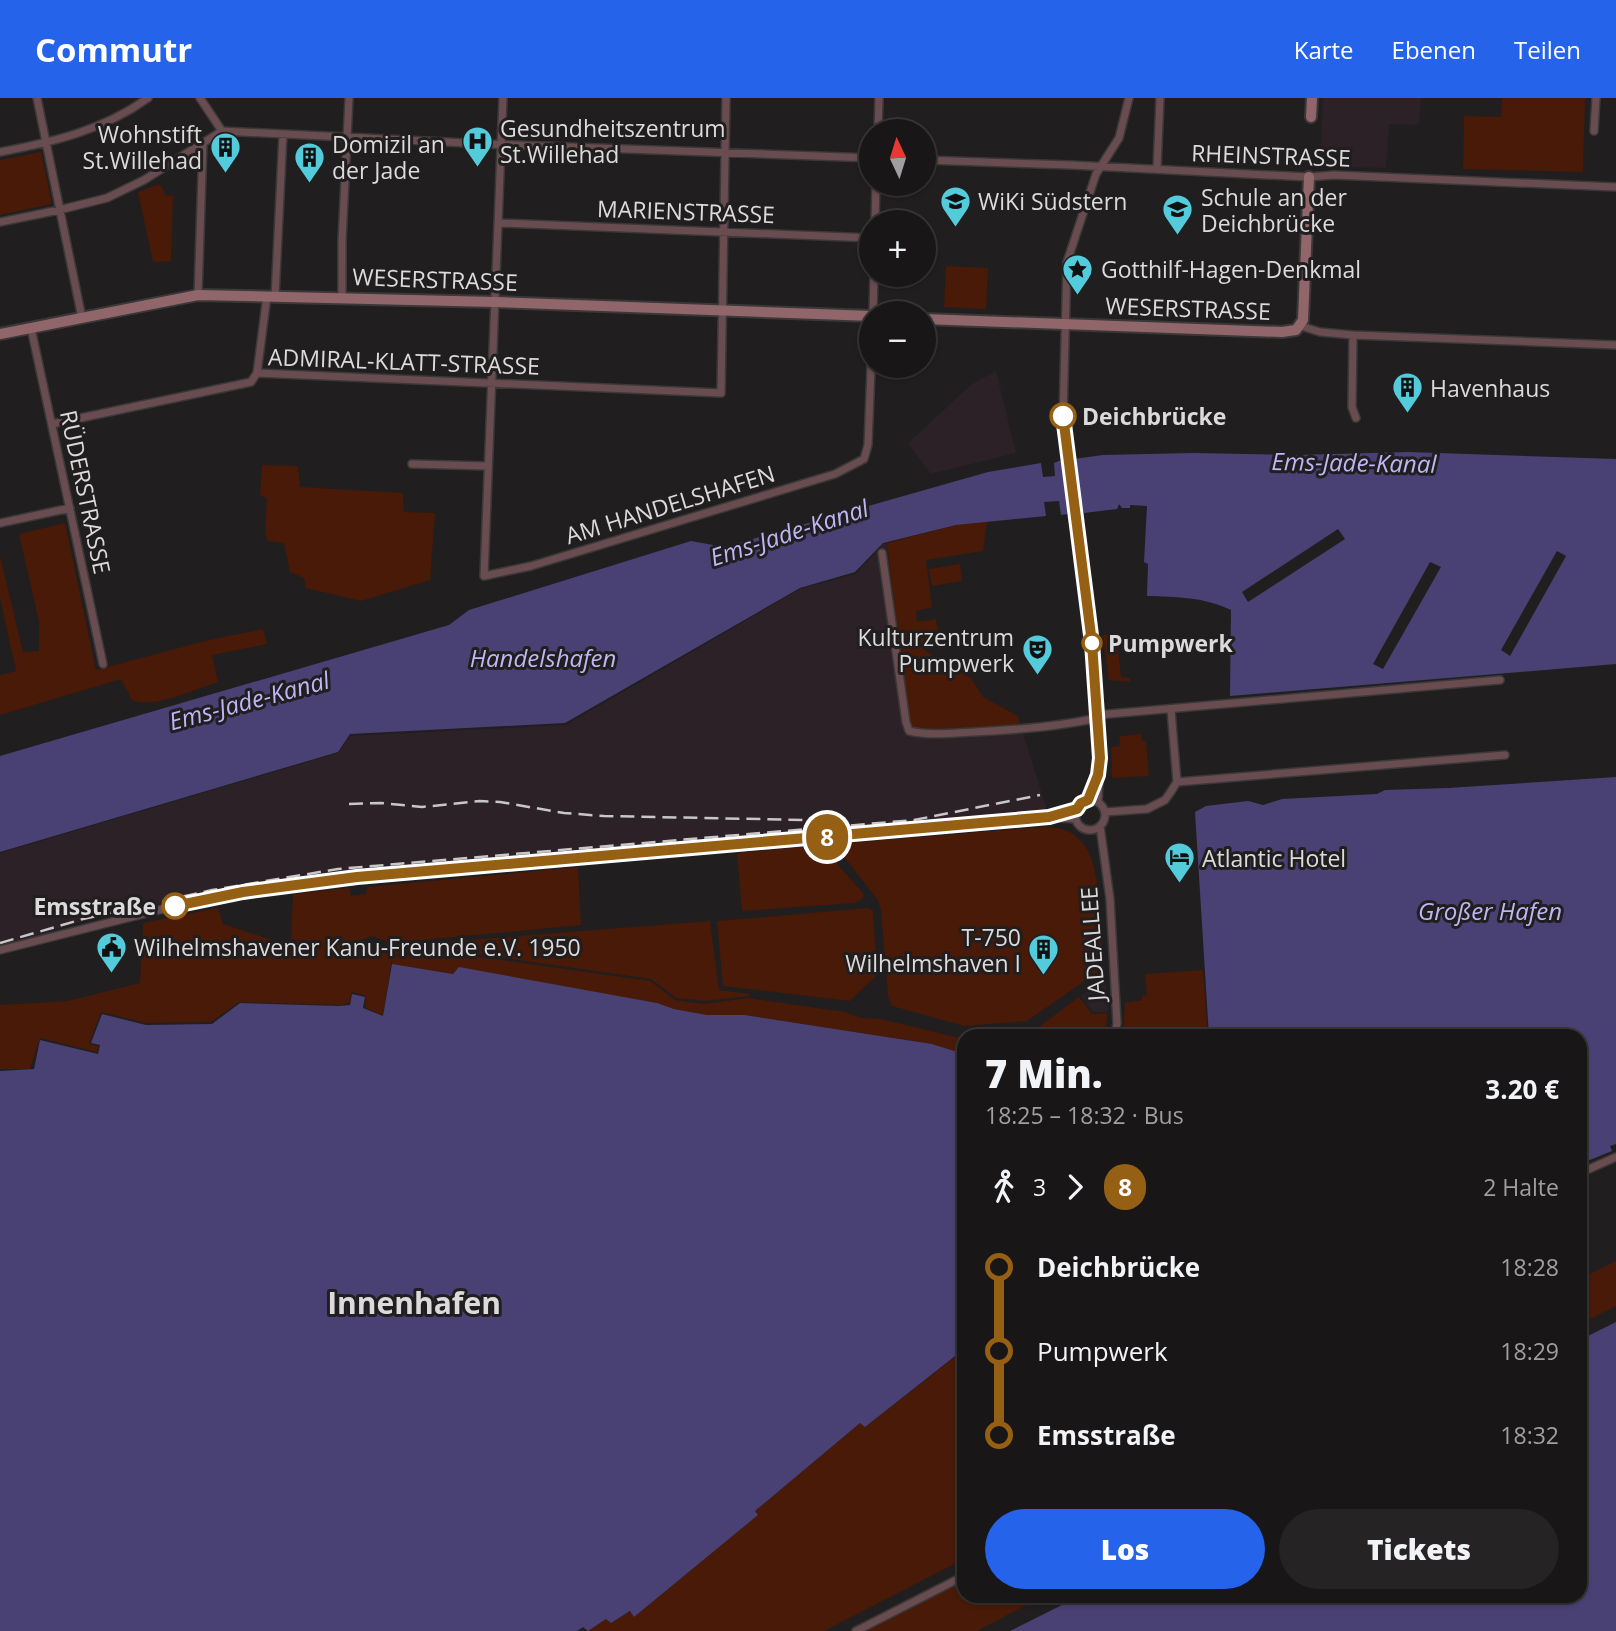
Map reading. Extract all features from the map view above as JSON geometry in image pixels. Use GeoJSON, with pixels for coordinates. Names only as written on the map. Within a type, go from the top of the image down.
{"type":"FeatureCollection","features":[{"type":"Feature","properties":{"kind":"street"},"geometry":{"type":"LineString","coordinates":[[37,98],[82,318]]}},
{"type":"Feature","properties":{"kind":"street"},"geometry":{"type":"LineString","coordinates":[[0,152],[46,143],[96,127],[148,98]]}},
{"type":"Feature","properties":{"kind":"street"},"geometry":{"type":"LineString","coordinates":[[200,98],[222,131]]}},
{"type":"Feature","properties":{"kind":"street"},"geometry":{"type":"LineString","coordinates":[[342,298],[349,98]]}},
{"type":"Feature","properties":{"kind":"street"},"geometry":{"type":"LineString","coordinates":[[412,464],[488,466],[503,98]]}},
{"type":"Feature","properties":{"kind":"street"},"geometry":{"type":"LineString","coordinates":[[722,312],[726,98]]}},
{"type":"Feature","properties":{"kind":"street"},"geometry":{"type":"LineString","coordinates":[[878,119],[879,98]]}},
{"type":"Feature","properties":{"kind":"street"},"geometry":{"type":"LineString","coordinates":[[1098,802],[1088,800],[1081,803],[1076,819],[1081,827],[1090,830],[1100,826],[1105,812],[1098,802],[1097,716],[1092,643],[1063,418],[1067,262],[1099,166],[1119,138],[1129,98]]}},
{"type":"Feature","properties":{"kind":"street"},"geometry":{"type":"LineString","coordinates":[[1157,169],[1160,98]]}},
{"type":"Feature","properties":{"kind":"street"},"geometry":{"type":"LineString","coordinates":[[1311,117],[1312,98]]}},
{"type":"Feature","properties":{"kind":"street"},"geometry":{"type":"LineString","coordinates":[[1594,131],[1596,98]]}},
{"type":"Feature","properties":{"kind":"street"},"geometry":{"type":"LineString","coordinates":[[0,222],[107,198],[145,180],[222,131],[859,158]]}},
{"type":"Feature","properties":{"kind":"street"},"geometry":{"type":"LineString","coordinates":[[257,373],[271,297],[283,134]]}},
{"type":"Feature","properties":{"kind":"street"},"geometry":{"type":"LineString","coordinates":[[198,295],[203,143]]}},
{"type":"Feature","properties":{"kind":"street","name":"RHEINSTRASSE"},"geometry":{"type":"LineString","coordinates":[[936,160],[1616,187]]}},
{"type":"Feature","properties":{"kind":"street"},"geometry":{"type":"LineString","coordinates":[[1301,326],[1309,177]]}},
{"type":"Feature","properties":{"kind":"street","name":"MARIENSTRASSE"},"geometry":{"type":"LineString","coordinates":[[499,223],[859,237]]}},
{"type":"Feature","properties":{"kind":"street","name":"WESERSTRASSE"},"geometry":{"type":"LineString","coordinates":[[0,334],[198,295],[859,315]]}},
{"type":"Feature","properties":{"kind":"street","name":"ADMIRAL-KLATT-STRASSE"},"geometry":{"type":"LineString","coordinates":[[52,424],[251,382],[257,373],[720,393],[722,312]]}},
{"type":"Feature","properties":{"kind":"street","name":"WESERSTRASSE"},"geometry":{"type":"LineString","coordinates":[[936,319],[1282,332],[1296,330],[1301,326],[1320,332],[1353,335],[1616,345]]}},
{"type":"Feature","properties":{"kind":"street","name":"RÜDERSTRASSE"},"geometry":{"type":"LineString","coordinates":[[32,328],[103,664]]}},
{"type":"Feature","properties":{"kind":"street"},"geometry":{"type":"LineString","coordinates":[[1353,335],[1352,407],[1356,418]]}},
{"type":"Feature","properties":{"kind":"street","name":"AM HANDELSHAFEN"},"geometry":{"type":"LineString","coordinates":[[488,466],[484,576],[531,566],[835,474],[864,459],[868,445],[871,378]]}},
{"type":"Feature","properties":{"kind":"street"},"geometry":{"type":"LineString","coordinates":[[0,523],[70,508]]}},
{"type":"Feature","properties":{"kind":"street"},"geometry":{"type":"LineString","coordinates":[[882,553],[906,722],[909,731],[925,735],[1009,730],[1050,726],[1097,716],[1500,680]]}},
{"type":"Feature","properties":{"kind":"street"},"geometry":{"type":"LineString","coordinates":[[1105,812],[1147,809],[1157,805],[1165,800],[1177,782],[1171,710]]}},
{"type":"Feature","properties":{"kind":"street"},"geometry":{"type":"LineString","coordinates":[[1177,782],[1505,755]]}},
{"type":"Feature","properties":{"kind":"street"},"geometry":{"type":"LineString","coordinates":[[1088,800],[1098,775]]}},
{"type":"Feature","properties":{"kind":"street"},"geometry":{"type":"LineString","coordinates":[[1049,817],[1077,809]]}},
{"type":"Feature","properties":{"kind":"street"},"geometry":{"type":"LineString","coordinates":[[0,950],[175,906],[243,892],[333,880],[1049,817],[1076,819]]}},
{"type":"Feature","properties":{"kind":"street","name":"JADEALLEE"},"geometry":{"type":"LineString","coordinates":[[1100,826],[1110,899],[1116,1029]]}},
{"type":"Feature","properties":{"kind":"street","name":"JADEALLEE"},"geometry":{"type":"LineString","coordinates":[[1090,830],[1102,850]]}},
{"type":"Feature","properties":{"kind":"street"},"geometry":{"type":"LineString","coordinates":[[1587,1170],[1616,1157]]}},
{"type":"Feature","properties":{"kind":"street"},"geometry":{"type":"LineString","coordinates":[[856,1631],[957,1580]]}},
{"type":"Feature","properties":{"kind":"shaded area"},"geometry":{"type":"Polygon","coordinates":[[[1323,98],[1421,98],[1419,125],[1389,124],[1386,168],[1322,167],[1323,98]]]}},
{"type":"Feature","properties":{"kind":"shaded area"},"geometry":{"type":"Polygon","coordinates":[[[1502,98],[1585,98],[1583,172],[1463,169],[1464,116],[1501,117],[1502,98]]]}},
{"type":"Feature","properties":{"kind":"shaded area"},"geometry":{"type":"Polygon","coordinates":[[[41,152],[52,204],[0,215],[0,160],[41,152]]]}},
{"type":"Feature","properties":{"kind":"shaded area"},"geometry":{"type":"Polygon","coordinates":[[[160,184],[166,196],[173,195],[171,261],[153,262],[138,192],[160,184]]]}},
{"type":"Feature","properties":{"kind":"shaded area"},"geometry":{"type":"Polygon","coordinates":[[[946,266],[988,268],[986,309],[944,307],[946,266]]]}},
{"type":"Feature","properties":{"kind":"shaded area"},"geometry":{"type":"Polygon","coordinates":[[[996,371],[1016,453],[931,474],[908,443],[972,384],[996,371]]]}},
{"type":"Feature","properties":{"kind":"shaded area"},"geometry":{"type":"Polygon","coordinates":[[[262,465],[298,466],[300,487],[403,493],[404,512],[435,513],[430,580],[361,601],[306,588],[304,578],[290,572],[284,543],[268,541],[265,533],[267,498],[260,496],[262,465]]]}},
{"type":"Feature","properties":{"kind":"shaded area"},"geometry":{"type":"Polygon","coordinates":[[[987,522],[983,551],[926,560],[932,607],[916,611],[917,622],[936,619],[940,643],[921,646],[919,637],[920,646],[971,678],[983,697],[1018,716],[1020,724],[926,733],[912,729],[908,720],[887,543],[956,525],[987,522]]]}},
{"type":"Feature","properties":{"kind":"shaded area"},"geometry":{"type":"Polygon","coordinates":[[[65,523],[96,670],[209,640],[263,629],[267,644],[212,655],[218,682],[175,697],[151,702],[132,700],[121,679],[0,715],[0,675],[16,671],[0,598],[0,556],[23,652],[39,651],[39,622],[19,534],[65,523]]]}},
{"type":"Feature","properties":{"kind":"shaded area"},"geometry":{"type":"Polygon","coordinates":[[[887,543],[908,719],[926,733],[1020,724],[1048,813],[333,872],[175,900],[85,921],[0,946],[0,853],[338,753],[350,736],[566,725],[800,589],[856,574],[883,544],[887,543]]]}},
{"type":"Feature","properties":{"kind":"shaded area"},"geometry":{"type":"Polygon","coordinates":[[[960,564],[962,581],[932,586],[929,569],[960,564]]]}},
{"type":"Feature","properties":{"kind":"shaded area"},"geometry":{"type":"Polygon","coordinates":[[[1116,633],[1121,677],[1130,678],[1130,682],[1109,680],[1103,635],[1116,633]]]}},
{"type":"Feature","properties":{"kind":"shaded area"},"geometry":{"type":"Polygon","coordinates":[[[1141,734],[1142,741],[1146,741],[1149,776],[1112,778],[1111,747],[1119,746],[1120,736],[1141,734]]]}},
{"type":"Feature","properties":{"kind":"shaded area"},"geometry":{"type":"Polygon","coordinates":[[[1042,827],[1068,831],[1081,841],[1088,852],[1100,901],[1103,968],[1027,1021],[964,1026],[892,1006],[888,997],[878,900],[834,844],[1042,827]]]}},
{"type":"Feature","properties":{"kind":"shaded area"},"geometry":{"type":"Polygon","coordinates":[[[826,845],[838,865],[864,894],[862,899],[855,903],[742,911],[737,853],[826,845]]]}},
{"type":"Feature","properties":{"kind":"shaded area"},"geometry":{"type":"Polygon","coordinates":[[[578,867],[581,925],[391,943],[372,936],[344,947],[392,954],[393,957],[429,953],[458,954],[650,981],[675,1000],[704,1004],[748,998],[845,1012],[862,1018],[881,1019],[957,1037],[957,1052],[932,1044],[745,1015],[707,1015],[656,1003],[459,968],[453,974],[392,964],[392,958],[383,1015],[365,1008],[366,996],[352,992],[349,1003],[340,1005],[239,1002],[211,1022],[146,1023],[101,1012],[89,1044],[99,1046],[97,1052],[40,1038],[30,1069],[0,1069],[0,1005],[68,1001],[140,983],[143,923],[218,908],[223,924],[272,940],[301,941],[291,939],[293,894],[349,888],[351,896],[366,894],[367,887],[578,867]]]}},
{"type":"Feature","properties":{"kind":"shaded area"},"geometry":{"type":"Polygon","coordinates":[[[868,908],[873,911],[877,975],[850,1001],[723,986],[717,921],[868,908]]]}},
{"type":"Feature","properties":{"kind":"shaded area"},"geometry":{"type":"Polygon","coordinates":[[[710,921],[719,990],[750,994],[749,996],[705,1001],[676,998],[651,979],[469,953],[432,950],[395,955],[377,950],[378,947],[710,921]]]}},
{"type":"Feature","properties":{"kind":"shaded area"},"geometry":{"type":"Polygon","coordinates":[[[1203,970],[1207,1029],[1123,1029],[1125,1003],[1142,1000],[1142,996],[1147,995],[1145,974],[1203,970]]]}},
{"type":"Feature","properties":{"kind":"shaded area"},"geometry":{"type":"Polygon","coordinates":[[[1103,981],[1106,984],[1108,1012],[1093,1012],[1081,996],[1103,981]]]}},
{"type":"Feature","properties":{"kind":"shaded area"},"geometry":{"type":"Polygon","coordinates":[[[1079,997],[1092,1014],[1107,1013],[1106,1029],[1036,1029],[1079,997]]]}},
{"type":"Feature","properties":{"kind":"shaded area"},"geometry":{"type":"Polygon","coordinates":[[[1616,1261],[1616,1306],[1587,1320],[1587,1276],[1616,1261]]]}},
{"type":"Feature","properties":{"kind":"shaded area"},"geometry":{"type":"Polygon","coordinates":[[[957,1355],[957,1563],[824,1631],[588,1631],[606,1619],[611,1623],[631,1611],[634,1617],[758,1515],[755,1511],[860,1423],[865,1427],[957,1355]]]}},
{"type":"Feature","properties":{"kind":"shaded area"},"geometry":{"type":"Polygon","coordinates":[[[957,1585],[957,1603],[1031,1603],[977,1631],[866,1631],[957,1585]]]}},
{"type":"Feature","properties":{"kind":"water"},"geometry":{"type":"Polygon","coordinates":[[[1408,452],[1616,459],[1616,664],[1230,696],[1231,610],[1200,600],[1147,596],[1148,564],[1144,562],[1147,506],[1130,505],[1130,508],[1122,508],[1119,504],[1117,509],[1084,513],[1081,499],[1066,500],[1068,514],[1061,515],[1059,501],[1044,502],[1046,516],[956,525],[883,543],[855,572],[800,588],[565,723],[350,734],[338,752],[0,852],[0,756],[449,625],[469,610],[691,541],[724,547],[988,472],[1041,463],[1043,477],[1055,476],[1054,463],[1059,461],[1103,455],[1408,452]],[[1338,529],[1242,592],[1248,602],[1345,539],[1338,529]],[[1557,551],[1501,650],[1510,656],[1566,556],[1557,551]],[[1430,562],[1373,664],[1383,669],[1441,567],[1430,562]]]}},
{"type":"Feature","properties":{"kind":"water","name":"Großer Hafen"},"geometry":{"type":"Polygon","coordinates":[[[1616,777],[1616,1144],[1610,1146],[1612,1151],[1587,1161],[1587,1029],[1209,1029],[1195,812],[1206,806],[1248,801],[1263,805],[1282,799],[1377,794],[1385,790],[1616,777]]]}},
{"type":"Feature","properties":{"kind":"water"},"geometry":{"type":"Polygon","coordinates":[[[392,964],[453,974],[459,967],[657,1003],[707,1015],[745,1015],[932,1044],[957,1052],[957,1355],[865,1427],[860,1423],[755,1511],[758,1515],[634,1617],[630,1611],[611,1623],[606,1619],[588,1631],[583,1627],[577,1631],[0,1631],[0,1071],[34,1069],[40,1040],[98,1054],[100,1045],[91,1043],[102,1014],[146,1025],[212,1024],[240,1003],[339,1006],[350,1005],[352,994],[365,997],[363,1008],[383,1016],[392,964]]]}},
{"type":"Feature","properties":{"kind":"water"},"geometry":{"type":"Polygon","coordinates":[[[1616,1322],[1616,1631],[1010,1631],[1066,1603],[1587,1603],[1587,1336],[1616,1322]]]}},
{"type":"Feature","properties":{"kind":"railway"},"geometry":{"type":"LineString","coordinates":[[0,943],[83,919],[212,890],[338,869],[914,820],[1040,795]]}},
{"type":"Feature","properties":{"kind":"railway"},"geometry":{"type":"LineString","coordinates":[[349,804],[381,803],[422,807],[480,801],[604,816],[807,820]]}},
{"type":"Feature","properties":{"kind":"bus line","name":"8"},"geometry":{"type":"LineString","coordinates":[[175,906],[243,892],[357,877],[1049,817],[1077,809],[1081,803],[1088,800],[1098,775],[1100,758],[1092,643],[1063,416]]}},
{"type":"Feature","properties":{"kind":"place","name":"Gesundheitszentrum St.Willehad"},"geometry":{"type":"Point","coordinates":[477,168]}},
{"type":"Feature","properties":{"kind":"place","name":"Wohnstift St.Willehad"},"geometry":{"type":"Point","coordinates":[225,174]}},
{"type":"Feature","properties":{"kind":"place","name":"Domizil an der Jade"},"geometry":{"type":"Point","coordinates":[309,184]}},
{"type":"Feature","properties":{"kind":"place","name":"WiKi Südstern"},"geometry":{"type":"Point","coordinates":[955,228]}},
{"type":"Feature","properties":{"kind":"place","name":"Schule an der Deichbrücke"},"geometry":{"type":"Point","coordinates":[1178,237]}},
{"type":"Feature","properties":{"kind":"place","name":"Gotthilf-Hagen-Denkmal"},"geometry":{"type":"Point","coordinates":[1078,296]}},
{"type":"Feature","properties":{"kind":"place","name":"Havenhaus"},"geometry":{"type":"Point","coordinates":[1407,415]}},
{"type":"Feature","properties":{"kind":"place","name":"Deichbrücke"},"geometry":{"type":"Point","coordinates":[1063,416]}},
{"type":"Feature","properties":{"kind":"place","name":"Pumpwerk"},"geometry":{"type":"Point","coordinates":[1092,643]}},
{"type":"Feature","properties":{"kind":"place","name":"Kulturzentrum Pumpwerk"},"geometry":{"type":"Point","coordinates":[1037,677]}},
{"type":"Feature","properties":{"kind":"place","name":"Atlantic Hotel"},"geometry":{"type":"Point","coordinates":[1179,885]}},
{"type":"Feature","properties":{"kind":"place","name":"Emsstraße"},"geometry":{"type":"Point","coordinates":[175,906]}},
{"type":"Feature","properties":{"kind":"place","name":"Wilhelmshavener Kanu-Freunde e.V. 1950"},"geometry":{"type":"Point","coordinates":[111,974]}},
{"type":"Feature","properties":{"kind":"place","name":"T-750 Wilhelmshaven I"},"geometry":{"type":"Point","coordinates":[1044,977]}},
{"type":"Feature","properties":{"kind":"district","name":"Innenhafen"},"geometry":{"type":"Point","coordinates":[414,1302]}},
{"type":"Feature","properties":{"kind":"water label","name":"Ems-Jade-Kanal"},"geometry":{"type":"Point","coordinates":[1354,462]}},
{"type":"Feature","properties":{"kind":"water label","name":"Ems-Jade-Kanal"},"geometry":{"type":"Point","coordinates":[789,532]}},
{"type":"Feature","properties":{"kind":"water label","name":"Handelshafen"},"geometry":{"type":"Point","coordinates":[543,657]}},
{"type":"Feature","properties":{"kind":"water label","name":"Ems-Jade-Kanal"},"geometry":{"type":"Point","coordinates":[249,700]}}]}
